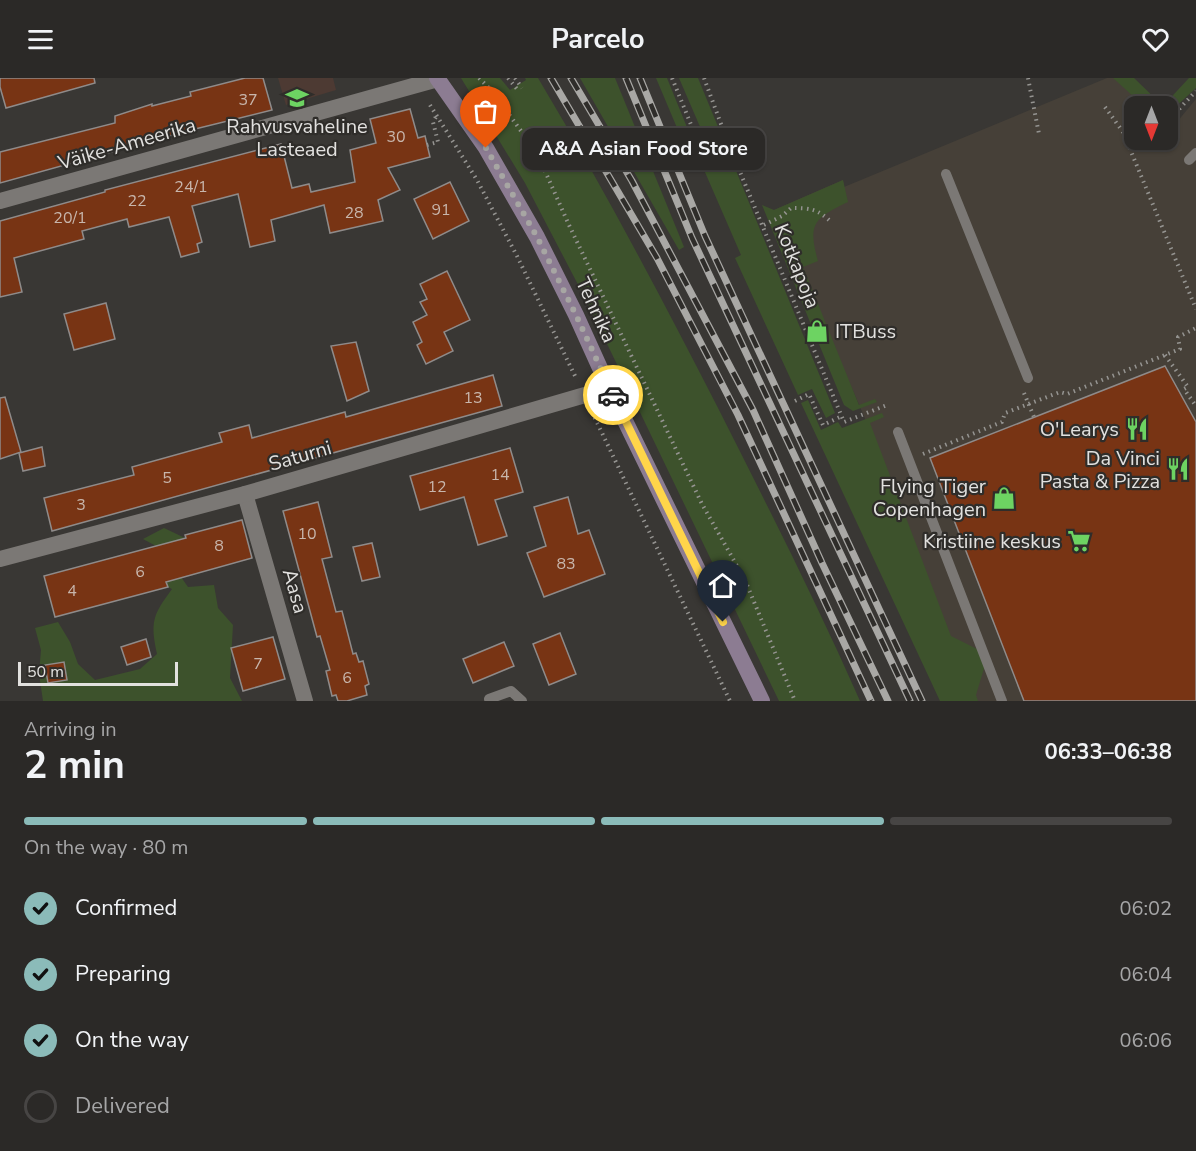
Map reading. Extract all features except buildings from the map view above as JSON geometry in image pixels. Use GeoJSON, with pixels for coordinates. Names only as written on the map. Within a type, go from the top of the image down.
{"type":"FeatureCollection","features":[{"type":"Feature","properties":{"kind":"main road","name":"Tehnika"},"geometry":{"type":"LineString","coordinates":[[437,79],[486,148],[537,237],[762,701]]}},
{"type":"Feature","properties":{"kind":"street","name":"Väike-Ameerika"},"geometry":{"type":"LineString","coordinates":[[0,201],[437,79]]}},
{"type":"Feature","properties":{"kind":"street","name":"Saturni"},"geometry":{"type":"LineString","coordinates":[[0,559],[245,494],[609,388]]}},
{"type":"Feature","properties":{"kind":"street","name":"Aasa"},"geometry":{"type":"LineString","coordinates":[[245,494],[305,701]]}},
{"type":"Feature","properties":{"kind":"lane"},"geometry":{"type":"LineString","coordinates":[[946,174],[1028,378]]}},
{"type":"Feature","properties":{"kind":"lane"},"geometry":{"type":"LineString","coordinates":[[898,432],[1002,701]]}},
{"type":"Feature","properties":{"kind":"lane"},"geometry":{"type":"LineString","coordinates":[[489,699],[511,691],[522,701]]}},
{"type":"Feature","properties":{"kind":"path"},"geometry":{"type":"LineString","coordinates":[[479,78],[505,108],[537,153],[702,504],[745,580],[795,701]]}},
{"type":"Feature","properties":{"kind":"path"},"geometry":{"type":"LineString","coordinates":[[508,78],[519,88],[515,78]]}},
{"type":"Feature","properties":{"kind":"path"},"geometry":{"type":"LineString","coordinates":[[672,78],[703,154],[728,143]]}},
{"type":"Feature","properties":{"kind":"path","name":"Kotkapoja"},"geometry":{"type":"LineString","coordinates":[[704,78],[728,143],[842,416]]}},
{"type":"Feature","properties":{"kind":"path"},"geometry":{"type":"LineString","coordinates":[[1028,78],[1039,134]]}},
{"type":"Feature","properties":{"kind":"path"},"geometry":{"type":"LineString","coordinates":[[1178,110],[1196,91]]}},
{"type":"Feature","properties":{"kind":"path"},"geometry":{"type":"LineString","coordinates":[[1105,106],[1124,132],[1196,309]]}},
{"type":"Feature","properties":{"kind":"path"},"geometry":{"type":"LineString","coordinates":[[427,145],[438,142],[433,122],[437,116]]}},
{"type":"Feature","properties":{"kind":"path"},"geometry":{"type":"LineString","coordinates":[[764,225],[782,216],[791,208],[820,211],[832,223]]}},
{"type":"Feature","properties":{"kind":"path"},"geometry":{"type":"LineString","coordinates":[[908,458],[1002,422],[1005,413],[1060,392],[1067,394],[1180,349],[1178,337],[1196,328]]}},
{"type":"Feature","properties":{"kind":"path"},"geometry":{"type":"LineString","coordinates":[[1165,355],[1188,387],[1184,389],[1196,406]]}},
{"type":"Feature","properties":{"kind":"path"},"geometry":{"type":"LineString","coordinates":[[1024,393],[1034,417]]}},
{"type":"Feature","properties":{"kind":"path"},"geometry":{"type":"LineString","coordinates":[[795,401],[809,394],[824,425],[842,416],[844,422],[887,405]]}},
{"type":"Feature","properties":{"kind":"shaded area","name":"Rahvusvaheline Lasteaed"},"geometry":{"type":"Polygon","coordinates":[[[278,78],[333,78],[336,90],[286,105],[278,78]]]}},
{"type":"Feature","properties":{"kind":"shaded area"},"geometry":{"type":"Polygon","coordinates":[[[1107,78],[1118,78],[1142,96],[1124,96],[1124,150],[1178,150],[1178,121],[1196,99],[1196,701],[968,701],[881,455],[774,210],[843,180],[844,187],[1107,78]]]}},
{"type":"Feature","properties":{"kind":"green space"},"geometry":{"type":"Polygon","coordinates":[[[461,78],[500,78],[510,90],[526,80],[525,78],[538,78],[608,200],[696,364],[790,552],[860,701],[779,701],[585,298],[525,183],[461,78]]]}},
{"type":"Feature","properties":{"kind":"green space"},"geometry":{"type":"Polygon","coordinates":[[[580,78],[615,78],[684,247],[679,250],[580,78]]]}},
{"type":"Feature","properties":{"kind":"green space"},"geometry":{"type":"Polygon","coordinates":[[[656,78],[667,78],[695,147],[690,150],[694,160],[691,161],[656,78]]]}},
{"type":"Feature","properties":{"kind":"green space"},"geometry":{"type":"Polygon","coordinates":[[[679,78],[698,78],[721,134],[718,139],[707,143],[679,78]]]}},
{"type":"Feature","properties":{"kind":"green space"},"geometry":{"type":"Polygon","coordinates":[[[1113,78],[1134,78],[1153,96],[1133,96],[1113,78]]]}},
{"type":"Feature","properties":{"kind":"green space"},"geometry":{"type":"Polygon","coordinates":[[[1189,78],[1196,78],[1196,88],[1178,104],[1178,96],[1172,96],[1189,78]]]}},
{"type":"Feature","properties":{"kind":"green space"},"geometry":{"type":"Polygon","coordinates":[[[728,151],[835,413],[826,418],[812,389],[798,395],[735,258],[741,255],[701,163],[728,151]]]}},
{"type":"Feature","properties":{"kind":"green space"},"geometry":{"type":"Polygon","coordinates":[[[843,180],[848,202],[816,223],[813,238],[818,261],[803,267],[859,405],[875,399],[877,402],[853,411],[844,405],[762,205],[774,210],[843,180]]]}},
{"type":"Feature","properties":{"kind":"green space"},"geometry":{"type":"Polygon","coordinates":[[[808,400],[821,430],[838,422],[842,428],[882,413],[884,417],[870,423],[951,636],[979,650],[985,665],[976,695],[978,701],[940,701],[801,403],[808,400]]]}},
{"type":"Feature","properties":{"kind":"green space"},"geometry":{"type":"Polygon","coordinates":[[[164,528],[185,538],[190,569],[181,577],[188,587],[214,585],[218,608],[233,625],[230,678],[242,701],[43,701],[39,674],[41,650],[35,628],[58,622],[70,642],[78,664],[95,680],[140,669],[157,654],[154,634],[155,619],[172,589],[168,587],[156,546],[143,539],[164,528]]]}},
{"type":"Feature","properties":{"kind":"railway"},"geometry":{"type":"LineString","coordinates":[[551,78],[657,258],[738,415],[871,701]]}},
{"type":"Feature","properties":{"kind":"railway"},"geometry":{"type":"LineString","coordinates":[[571,78],[632,181],[753,410],[888,701]]}},
{"type":"Feature","properties":{"kind":"railway"},"geometry":{"type":"LineString","coordinates":[[626,78],[692,238],[910,701]]}},
{"type":"Feature","properties":{"kind":"railway"},"geometry":{"type":"LineString","coordinates":[[640,78],[705,236],[922,701]]}},
{"type":"Feature","properties":{"kind":"way so far"},"geometry":{"type":"LineString","coordinates":[[486,148],[537,237],[613,395]]}},
{"type":"Feature","properties":{"kind":"place","name":"Rahvusvaheline Lasteaed"},"geometry":{"type":"Point","coordinates":[297,98]}},
{"type":"Feature","properties":{"kind":"place","name":"A&A Asian Food Store"},"geometry":{"type":"Point","coordinates":[486,148]}},
{"type":"Feature","properties":{"kind":"place","name":"ITBuss"},"geometry":{"type":"Point","coordinates":[817,331]}},
{"type":"Feature","properties":{"kind":"place","name":"O'Learys"},"geometry":{"type":"Point","coordinates":[1137,429]}},
{"type":"Feature","properties":{"kind":"place","name":"Da Vinci Pasta & Pizza"},"geometry":{"type":"Point","coordinates":[1178,469]}},
{"type":"Feature","properties":{"kind":"place","name":"Flying Tiger Copenhagen"},"geometry":{"type":"Point","coordinates":[1004,498]}},
{"type":"Feature","properties":{"kind":"place","name":"Kristiine keskus"},"geometry":{"type":"Point","coordinates":[1079,541]}},
{"type":"Feature","properties":{"kind":"route"},"geometry":{"type":"LineString","coordinates":[[613,395],[723,622]]}}]}
